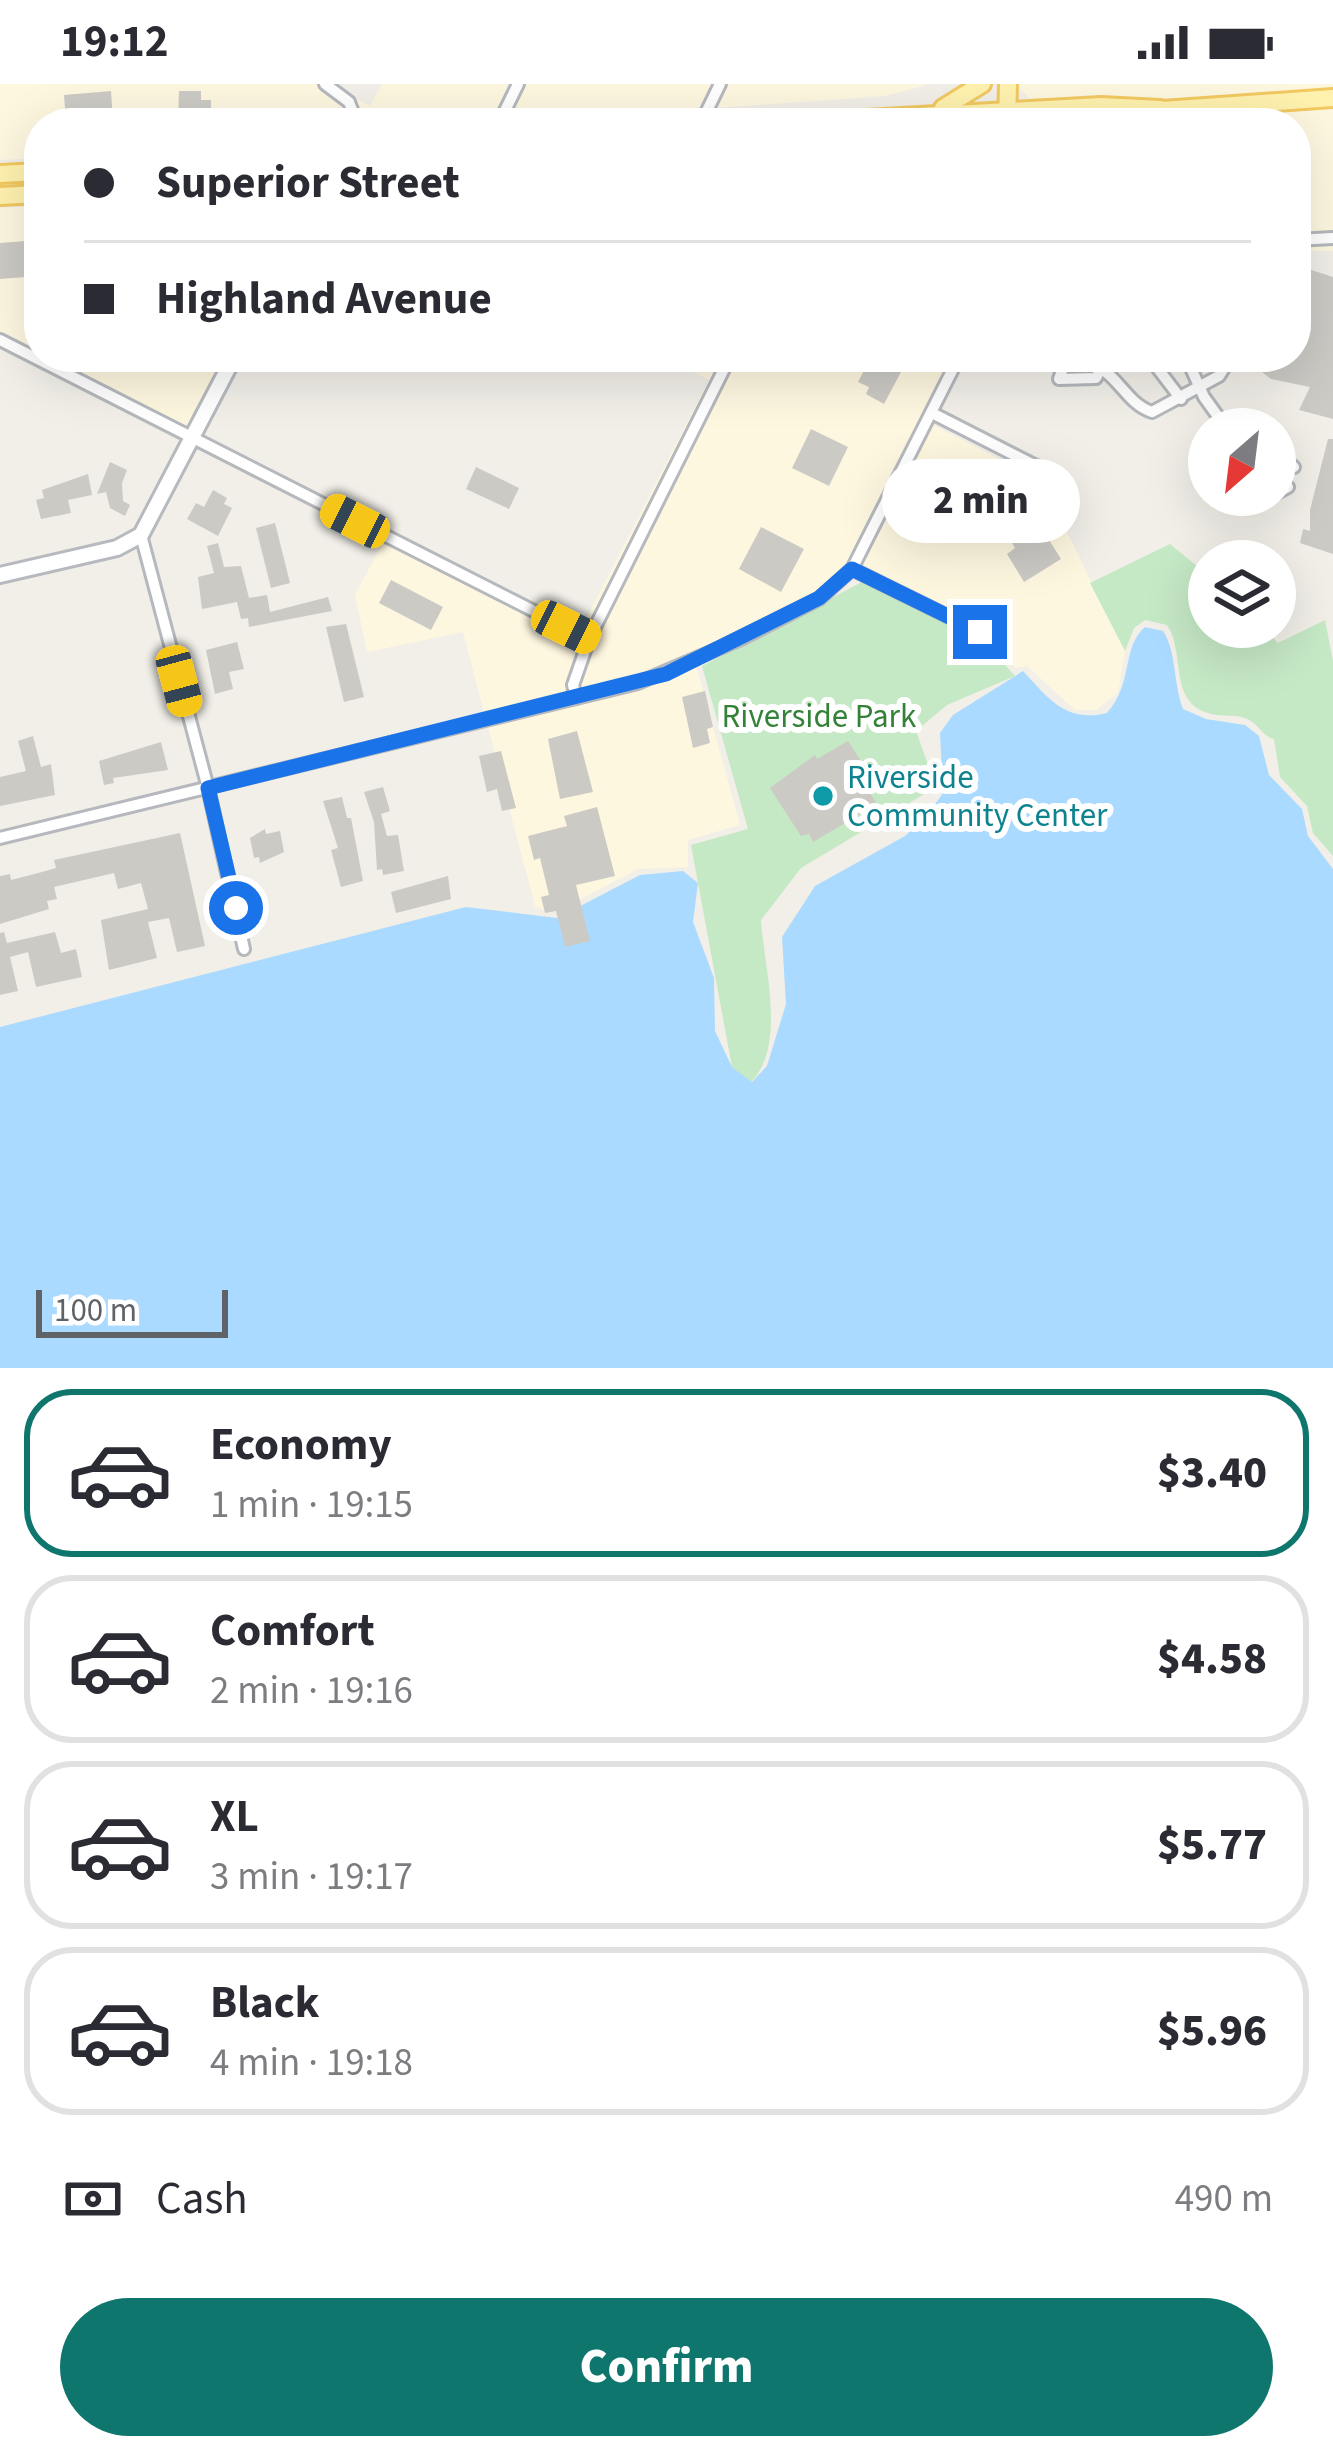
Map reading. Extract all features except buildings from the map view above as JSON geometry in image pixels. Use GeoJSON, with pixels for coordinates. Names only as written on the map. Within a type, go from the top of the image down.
{"type":"FeatureCollection","features":[{"type":"Feature","properties":{"kind":"main road"},"geometry":{"type":"LineString","coordinates":[[940,108],[960,102],[982,84]]}},
{"type":"Feature","properties":{"kind":"main road"},"geometry":{"type":"LineString","coordinates":[[1176,108],[1333,98]]}},
{"type":"Feature","properties":{"kind":"main road"},"geometry":{"type":"LineString","coordinates":[[1104,108],[1149,108]]}},
{"type":"Feature","properties":{"kind":"street"},"geometry":{"type":"LineString","coordinates":[[325,84],[351,108]]}},
{"type":"Feature","properties":{"kind":"street"},"geometry":{"type":"LineString","coordinates":[[62,372],[589,639]]}},
{"type":"Feature","properties":{"kind":"street"},"geometry":{"type":"LineString","coordinates":[[0,575],[117,548],[141,535],[226,372]]}},
{"type":"Feature","properties":{"kind":"street"},"geometry":{"type":"LineString","coordinates":[[576,698],[572,685],[589,639],[722,372]]}},
{"type":"Feature","properties":{"kind":"street"},"geometry":{"type":"LineString","coordinates":[[0,838],[652,679],[703,657],[819,598],[852,569],[952,372]]}},
{"type":"Feature","properties":{"kind":"street"},"geometry":{"type":"LineString","coordinates":[[1062,372],[1059,379],[1090,381],[1098,372]]}},
{"type":"Feature","properties":{"kind":"street"},"geometry":{"type":"LineString","coordinates":[[1112,372],[1141,409],[1161,410],[1222,372]]}},
{"type":"Feature","properties":{"kind":"street"},"geometry":{"type":"LineString","coordinates":[[1160,372],[1180,399]]}},
{"type":"Feature","properties":{"kind":"street"},"geometry":{"type":"LineString","coordinates":[[1193,372],[1213,408]]}},
{"type":"Feature","properties":{"kind":"street"},"geometry":{"type":"LineString","coordinates":[[932,413],[1044,470]]}},
{"type":"Feature","properties":{"kind":"street"},"geometry":{"type":"LineString","coordinates":[[141,535],[208,788],[244,949]]}},
{"type":"Feature","properties":{"kind":"street"},"geometry":{"type":"LineString","coordinates":[[852,569],[980,632]]}},
{"type":"Feature","properties":{"kind":"shaded area"},"geometry":{"type":"Polygon","coordinates":[[[0,84],[328,84],[370,106],[382,84],[930,84],[885,96],[716,108],[24,108],[24,159],[0,160],[0,84]]]}},
{"type":"Feature","properties":{"kind":"shaded area"},"geometry":{"type":"Polygon","coordinates":[[[1015,84],[1333,84],[1333,91],[1160,102],[1126,98],[1033,102],[1015,84]]]}},
{"type":"Feature","properties":{"kind":"shaded area"},"geometry":{"type":"Polygon","coordinates":[[[1333,105],[1333,251],[1311,251],[1311,108],[1296,108],[1333,105]]]}},
{"type":"Feature","properties":{"kind":"shaded area"},"geometry":{"type":"Polygon","coordinates":[[[24,207],[24,348],[0,338],[0,208],[24,207]]]}},
{"type":"Feature","properties":{"kind":"shaded area"},"geometry":{"type":"Polygon","coordinates":[[[72,372],[218,372],[187,430],[72,372]]]}},
{"type":"Feature","properties":{"kind":"shaded area"},"geometry":{"type":"Polygon","coordinates":[[[694,372],[956,372],[933,425],[1042,481],[1125,651],[1118,693],[1096,710],[1075,710],[1027,666],[1016,668],[982,630],[860,576],[843,582],[696,665],[740,825],[688,840],[688,867],[638,869],[556,912],[543,910],[535,906],[463,632],[367,652],[355,595],[387,535],[578,635],[709,380],[694,372]]]}},
{"type":"Feature","properties":{"kind":"green space"},"geometry":{"type":"Polygon","coordinates":[[[1170,544],[1188,559],[1188,648],[1296,648],[1296,634],[1325,620],[1333,661],[1333,856],[1313,833],[1307,806],[1280,777],[1274,739],[1250,720],[1208,713],[1187,698],[1167,625],[1145,620],[1134,628],[1125,651],[1090,583],[1170,544]]]}},
{"type":"Feature","properties":{"kind":"green space","name":"Riverside Park"},"geometry":{"type":"Polygon","coordinates":[[[862,582],[979,636],[1015,676],[947,705],[916,731],[936,787],[801,868],[761,920],[771,1027],[762,1066],[751,1082],[732,1067],[691,845],[748,829],[702,666],[862,582]]]}},
{"type":"Feature","properties":{"kind":"water"},"geometry":{"type":"Polygon","coordinates":[[[1145,627],[1163,631],[1183,709],[1206,719],[1245,725],[1259,736],[1269,775],[1302,809],[1308,836],[1333,869],[1333,1368],[0,1368],[0,1027],[466,907],[557,918],[640,875],[683,871],[698,883],[693,922],[714,978],[715,1031],[732,1067],[752,1082],[767,1066],[786,1004],[782,937],[815,886],[905,836],[928,814],[943,793],[940,733],[953,715],[1023,671],[1069,711],[1107,713],[1121,690],[1133,645],[1145,627]]]}},
{"type":"Feature","properties":{"kind":"place","name":"Riverside Community Center"},"geometry":{"type":"Point","coordinates":[823,796]}},
{"type":"Feature","properties":{"kind":"route"},"geometry":{"type":"LineString","coordinates":[[236,908],[208,788],[666,674],[819,598],[852,569],[980,632]]}}]}
